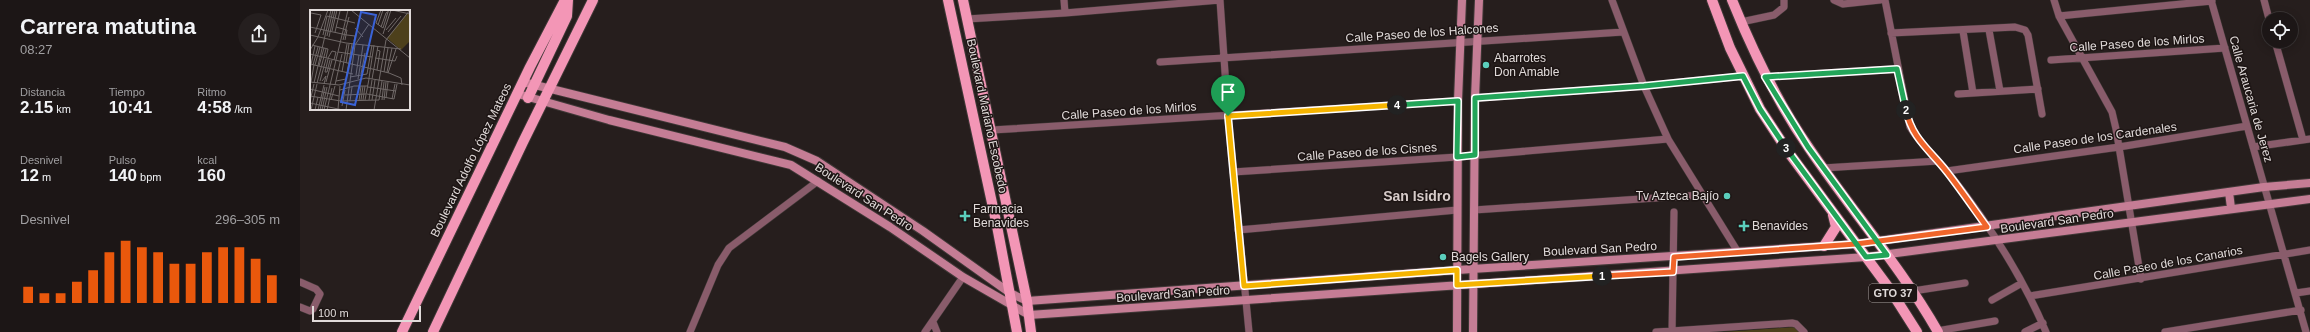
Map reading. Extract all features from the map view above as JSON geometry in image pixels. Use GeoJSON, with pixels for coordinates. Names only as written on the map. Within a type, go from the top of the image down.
{"type":"FeatureCollection","features":[{"type":"Feature","properties":{"kind":"main road","name":"Boulevard Adolfo López Mateos"},"geometry":{"type":"LineString","coordinates":[[402,332],[523,82],[565,0]]}},
{"type":"Feature","properties":{"kind":"main road"},"geometry":{"type":"LineString","coordinates":[[528,98],[567,16],[568,0]]}},
{"type":"Feature","properties":{"kind":"main road"},"geometry":{"type":"LineString","coordinates":[[433,332],[593,0]]}},
{"type":"Feature","properties":{"kind":"main road","name":"Boulevard Mariano Escobedo"},"geometry":{"type":"LineString","coordinates":[[948,0],[1013,306],[1017,332]]}},
{"type":"Feature","properties":{"kind":"main road","name":"Boulevard Mariano Escobedo"},"geometry":{"type":"LineString","coordinates":[[963,0],[992,130],[1027,301],[1031,332]]}},
{"type":"Feature","properties":{"kind":"main road","name":"GTO 37"},"geometry":{"type":"LineString","coordinates":[[1712,0],[1743,76],[1760,109],[1789,153],[1902,306],[1917,332]]}},
{"type":"Feature","properties":{"kind":"main road","name":"GTO 37"},"geometry":{"type":"LineString","coordinates":[[1732,0],[1765,77],[1823,168],[1913,291],[1938,331]]}},
{"type":"Feature","properties":{"kind":"main road"},"geometry":{"type":"LineString","coordinates":[[1824,246],[1836,228],[1830,208]]}},
{"type":"Feature","properties":{"kind":"street"},"geometry":{"type":"LineString","coordinates":[[1064,0],[1065,13]]}},
{"type":"Feature","properties":{"kind":"street"},"geometry":{"type":"LineString","coordinates":[[967,19],[1065,13],[1220,0],[1228,116],[1249,332]]}},
{"type":"Feature","properties":{"kind":"street"},"geometry":{"type":"LineString","coordinates":[[1457,332],[1457,157],[1462,0]]}},
{"type":"Feature","properties":{"kind":"street"},"geometry":{"type":"LineString","coordinates":[[1473,332],[1472,269],[1475,98],[1479,0]]}},
{"type":"Feature","properties":{"kind":"street"},"geometry":{"type":"LineString","coordinates":[[1612,0],[1644,86],[1668,139],[1701,195],[1738,252]]}},
{"type":"Feature","properties":{"kind":"street"},"geometry":{"type":"LineString","coordinates":[[1741,22],[1780,13],[1784,7],[1784,0]]}},
{"type":"Feature","properties":{"kind":"street"},"geometry":{"type":"LineString","coordinates":[[1834,0],[1843,4],[1880,0]]}},
{"type":"Feature","properties":{"kind":"street"},"geometry":{"type":"LineString","coordinates":[[1885,0],[1897,69],[1910,127],[1947,171],[1987,227],[2030,296],[2046,332]]}},
{"type":"Feature","properties":{"kind":"street"},"geometry":{"type":"LineString","coordinates":[[2054,0],[2060,16],[2112,112],[2140,279]]}},
{"type":"Feature","properties":{"kind":"street"},"geometry":{"type":"LineString","coordinates":[[2060,16],[2212,0]]}},
{"type":"Feature","properties":{"kind":"street","name":"Calle Araucaria de Jerez"},"geometry":{"type":"LineString","coordinates":[[2212,0],[2306,332]]}},
{"type":"Feature","properties":{"kind":"street"},"geometry":{"type":"LineString","coordinates":[[2264,0],[2267,12]]}},
{"type":"Feature","properties":{"kind":"street"},"geometry":{"type":"LineString","coordinates":[[1891,33],[2015,28],[2025,30],[2042,114]]}},
{"type":"Feature","properties":{"kind":"street"},"geometry":{"type":"LineString","coordinates":[[1989,30],[2000,91]]}},
{"type":"Feature","properties":{"kind":"street"},"geometry":{"type":"LineString","coordinates":[[1963,31],[1973,93]]}},
{"type":"Feature","properties":{"kind":"street","name":"Calle Paseo de los Halcones"},"geometry":{"type":"LineString","coordinates":[[1160,62],[1477,40],[1623,32]]}},
{"type":"Feature","properties":{"kind":"street","name":"Calle Paseo de los Mirlos"},"geometry":{"type":"LineString","coordinates":[[2051,60],[2225,48]]}},
{"type":"Feature","properties":{"kind":"street"},"geometry":{"type":"LineString","coordinates":[[2253,147],[2306,140],[2277,48]]}},
{"type":"Feature","properties":{"kind":"street"},"geometry":{"type":"LineString","coordinates":[[1765,77],[1897,69]]}},
{"type":"Feature","properties":{"kind":"street"},"geometry":{"type":"LineString","coordinates":[[1475,98],[1644,86],[1743,76]]}},
{"type":"Feature","properties":{"kind":"street"},"geometry":{"type":"LineString","coordinates":[[523,82],[550,87]]}},
{"type":"Feature","properties":{"kind":"street","name":"Boulevard San Pedro"},"geometry":{"type":"LineString","coordinates":[[550,87],[798,152],[817,161],[923,231],[1010,293],[1027,301],[1878,242],[2264,187],[2310,183]]}},
{"type":"Feature","properties":{"kind":"street"},"geometry":{"type":"LineString","coordinates":[[1958,94],[2038,89]]}},
{"type":"Feature","properties":{"kind":"street","name":"Boulevard San Pedro"},"geometry":{"type":"LineString","coordinates":[[518,94],[543,102],[792,165],[963,277],[1029,315],[1246,301],[1457,285],[1673,272],[1866,257],[1996,242],[2130,222],[2310,198]]}},
{"type":"Feature","properties":{"kind":"street","name":"Calle Paseo de los Mirlos"},"geometry":{"type":"LineString","coordinates":[[992,130],[1458,101]]}},
{"type":"Feature","properties":{"kind":"street","name":"Calle Paseo de los Cardenales"},"geometry":{"type":"LineString","coordinates":[[1947,171],[2119,147],[2247,126]]}},
{"type":"Feature","properties":{"kind":"street","name":"Calle Paseo de los Cisnes"},"geometry":{"type":"LineString","coordinates":[[1234,172],[1457,157],[1668,139]]}},
{"type":"Feature","properties":{"kind":"street"},"geometry":{"type":"LineString","coordinates":[[792,165],[798,152]]}},
{"type":"Feature","properties":{"kind":"street"},"geometry":{"type":"LineString","coordinates":[[1823,168],[1938,161]]}},
{"type":"Feature","properties":{"kind":"street"},"geometry":{"type":"LineString","coordinates":[[690,332],[718,265],[729,248],[818,181]]}},
{"type":"Feature","properties":{"kind":"street"},"geometry":{"type":"LineString","coordinates":[[2229,192],[2231,208]]}},
{"type":"Feature","properties":{"kind":"street"},"geometry":{"type":"LineString","coordinates":[[1474,210],[1701,195]]}},
{"type":"Feature","properties":{"kind":"street"},"geometry":{"type":"LineString","coordinates":[[1238,230],[1457,210]]}},
{"type":"Feature","properties":{"kind":"street"},"geometry":{"type":"LineString","coordinates":[[1672,331],[1674,212]]}},
{"type":"Feature","properties":{"kind":"street"},"geometry":{"type":"LineString","coordinates":[[1776,249],[1778,264]]}},
{"type":"Feature","properties":{"kind":"street","name":"Calle Paseo de los Canarios"},"geometry":{"type":"LineString","coordinates":[[2030,296],[2310,250]]}},
{"type":"Feature","properties":{"kind":"street"},"geometry":{"type":"LineString","coordinates":[[925,332],[963,277]]}},
{"type":"Feature","properties":{"kind":"street"},"geometry":{"type":"LineString","coordinates":[[300,282],[316,289],[320,294],[313,309],[310,311],[300,307]]}},
{"type":"Feature","properties":{"kind":"street"},"geometry":{"type":"LineString","coordinates":[[1992,300],[2022,283]]}},
{"type":"Feature","properties":{"kind":"street"},"geometry":{"type":"LineString","coordinates":[[1913,291],[1965,284]]}},
{"type":"Feature","properties":{"kind":"street"},"geometry":{"type":"LineString","coordinates":[[2296,293],[2310,291]]}},
{"type":"Feature","properties":{"kind":"street"},"geometry":{"type":"LineString","coordinates":[[2165,332],[2301,310]]}},
{"type":"Feature","properties":{"kind":"street"},"geometry":{"type":"LineString","coordinates":[[1938,331],[1995,321]]}},
{"type":"Feature","properties":{"kind":"street"},"geometry":{"type":"LineString","coordinates":[[933,322],[937,332]]}},
{"type":"Feature","properties":{"kind":"street"},"geometry":{"type":"LineString","coordinates":[[2026,332],[2042,323]]}},
{"type":"Feature","properties":{"kind":"street"},"geometry":{"type":"LineString","coordinates":[[1656,332],[1796,324],[1804,332]]}},
{"type":"Feature","properties":{"kind":"shaded area"},"geometry":{"type":"Polygon","coordinates":[[[1796,327],[1800,332],[1724,332],[1796,327]]]}},
{"type":"Feature","properties":{"kind":"place","name":"Abarrotes Don Amable"},"geometry":{"type":"Point","coordinates":[1486,65]}},
{"type":"Feature","properties":{"kind":"place","name":"Tv Azteca Bajío"},"geometry":{"type":"Point","coordinates":[1727,196]}},
{"type":"Feature","properties":{"kind":"place","name":"Farmacia Benavides"},"geometry":{"type":"Point","coordinates":[965,216]}},
{"type":"Feature","properties":{"kind":"place","name":"Benavides"},"geometry":{"type":"Point","coordinates":[1744,226]}},
{"type":"Feature","properties":{"kind":"place","name":"Bagels Gallery"},"geometry":{"type":"Point","coordinates":[1443,257]}},
{"type":"Feature","properties":{"kind":"district","name":"San Isidro"},"geometry":{"type":"Point","coordinates":[1417,196]}},
{"type":"Feature","properties":{"kind":"route"},"geometry":{"type":"LineString","coordinates":[[1228,116],[1244,286],[1457,270],[1457,285],[1673,272],[1674,257],[1811,246],[1856,244],[1878,242],[1987,227],[1947,171],[1915,136],[1910,127],[1897,69],[1765,77],[1808,147],[1878,242],[1887,255],[1866,257],[1856,244],[1789,153],[1760,109],[1743,76],[1644,86],[1475,98],[1475,155],[1457,157],[1458,101],[1228,116]]}}]}
